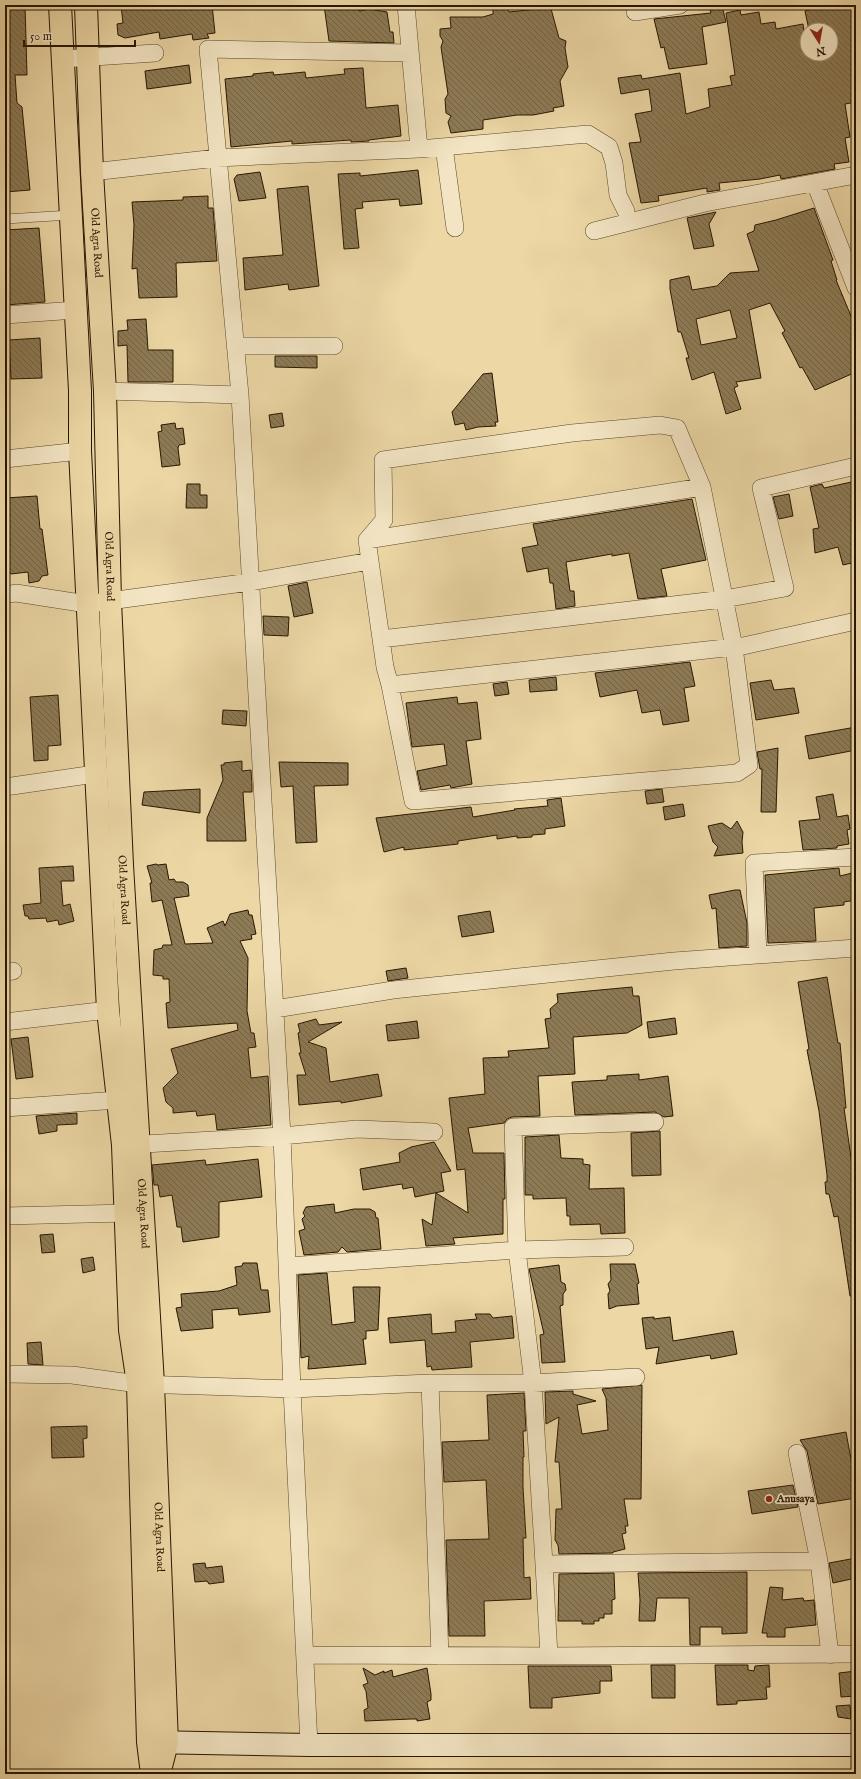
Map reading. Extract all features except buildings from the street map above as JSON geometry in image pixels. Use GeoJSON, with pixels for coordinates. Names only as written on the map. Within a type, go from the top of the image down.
{"type":"FeatureCollection","features":[{"type":"Feature","properties":{"kind":"highway"},"geometry":{"type":"LineString","coordinates":[[60,5],[72,215],[80,391],[80,451],[108,1010],[118,1100],[132,1145],[127,1213],[130,1330],[146,1384],[159,1774]]}},
{"type":"Feature","properties":{"kind":"highway","name":"Old Agra Road"},"geometry":{"type":"LineString","coordinates":[[86,5],[92,172],[105,391],[110,601],[122,865],[132,1145],[146,1384]]}},
{"type":"Feature","properties":{"kind":"highway"},"geometry":{"type":"LineString","coordinates":[[80,451],[106,450]]}},
{"type":"Feature","properties":{"kind":"highway"},"geometry":{"type":"LineString","coordinates":[[152,1774],[157,1743]]}},
{"type":"Feature","properties":{"kind":"street"},"geometry":{"type":"LineString","coordinates":[[406,5],[419,149]]}},
{"type":"Feature","properties":{"kind":"street"},"geometry":{"type":"LineString","coordinates":[[635,12],[680,5]]}},
{"type":"Feature","properties":{"kind":"street"},"geometry":{"type":"LineString","coordinates":[[309,1745],[292,1389],[282,1136],[240,394],[208,49],[410,53]]}},
{"type":"Feature","properties":{"kind":"street"},"geometry":{"type":"LineString","coordinates":[[63,59],[154,53]]}},
{"type":"Feature","properties":{"kind":"street"},"geometry":{"type":"LineString","coordinates":[[92,172],[217,158],[419,149],[588,134],[609,147],[614,163],[618,195],[626,211]]}},
{"type":"Feature","properties":{"kind":"street"},"geometry":{"type":"LineString","coordinates":[[444,147],[455,228]]}},
{"type":"Feature","properties":{"kind":"street"},"geometry":{"type":"LineString","coordinates":[[594,231],[705,203],[856,175]]}},
{"type":"Feature","properties":{"kind":"street"},"geometry":{"type":"LineString","coordinates":[[814,183],[856,288]]}},
{"type":"Feature","properties":{"kind":"street"},"geometry":{"type":"LineString","coordinates":[[5,315],[76,310]]}},
{"type":"Feature","properties":{"kind":"street"},"geometry":{"type":"LineString","coordinates":[[235,346],[334,346]]}},
{"type":"Feature","properties":{"kind":"street"},"geometry":{"type":"LineString","coordinates":[[105,391],[240,394]]}},
{"type":"Feature","properties":{"kind":"street"},"geometry":{"type":"LineString","coordinates":[[660,425],[677,428],[702,487],[734,647],[749,765],[737,773],[413,801],[380,639],[367,540],[384,520],[382,460],[572,433],[660,425]]}},
{"type":"Feature","properties":{"kind":"street"},"geometry":{"type":"LineString","coordinates":[[5,459],[80,451]]}},
{"type":"Feature","properties":{"kind":"street"},"geometry":{"type":"LineString","coordinates":[[380,639],[724,600],[785,588],[761,488],[856,466]]}},
{"type":"Feature","properties":{"kind":"street"},"geometry":{"type":"LineString","coordinates":[[367,540],[702,487]]}},
{"type":"Feature","properties":{"kind":"street"},"geometry":{"type":"LineString","coordinates":[[5,595],[16,593],[87,604],[250,582],[370,561]]}},
{"type":"Feature","properties":{"kind":"street"},"geometry":{"type":"LineString","coordinates":[[390,685],[734,647],[856,621]]}},
{"type":"Feature","properties":{"kind":"street"},"geometry":{"type":"LineString","coordinates":[[5,787],[95,774]]}},
{"type":"Feature","properties":{"kind":"street"},"geometry":{"type":"LineString","coordinates":[[758,955],[754,863],[856,857]]}},
{"type":"Feature","properties":{"kind":"street"},"geometry":{"type":"LineString","coordinates":[[275,1009],[393,990],[674,961],[856,948]]}},
{"type":"Feature","properties":{"kind":"street"},"geometry":{"type":"LineString","coordinates":[[5,1022],[108,1010]]}},
{"type":"Feature","properties":{"kind":"street"},"geometry":{"type":"LineString","coordinates":[[5,1108],[118,1100]]}},
{"type":"Feature","properties":{"kind":"street"},"geometry":{"type":"LineString","coordinates":[[550,1656],[534,1383],[517,1250],[513,1127],[655,1122]]}},
{"type":"Feature","properties":{"kind":"street"},"geometry":{"type":"LineString","coordinates":[[132,1145],[282,1136],[357,1129],[434,1132]]}},
{"type":"Feature","properties":{"kind":"street"},"geometry":{"type":"LineString","coordinates":[[5,1216],[127,1213]]}},
{"type":"Feature","properties":{"kind":"street"},"geometry":{"type":"LineString","coordinates":[[288,1266],[517,1250],[625,1247]]}},
{"type":"Feature","properties":{"kind":"street"},"geometry":{"type":"LineString","coordinates":[[5,1374],[72,1375],[146,1384],[292,1389],[430,1383],[534,1383],[636,1378]]}},
{"type":"Feature","properties":{"kind":"street"},"geometry":{"type":"LineString","coordinates":[[430,1383],[440,1656]]}},
{"type":"Feature","properties":{"kind":"street"},"geometry":{"type":"LineString","coordinates":[[797,1453],[819,1560],[830,1655]]}},
{"type":"Feature","properties":{"kind":"street"},"geometry":{"type":"LineString","coordinates":[[544,1564],[819,1560]]}},
{"type":"Feature","properties":{"kind":"street"},"geometry":{"type":"LineString","coordinates":[[305,1655],[550,1656],[856,1654]]}},
{"type":"Feature","properties":{"kind":"street"},"geometry":{"type":"LineString","coordinates":[[157,1743],[309,1745],[856,1745]]}},
{"type":"Feature","properties":{"kind":"lane"},"geometry":{"type":"LineString","coordinates":[[5,219],[72,215]]}},
{"type":"Feature","properties":{"kind":"place","name":"Anusaya"},"geometry":{"type":"Point","coordinates":[769,1499]}}]}
